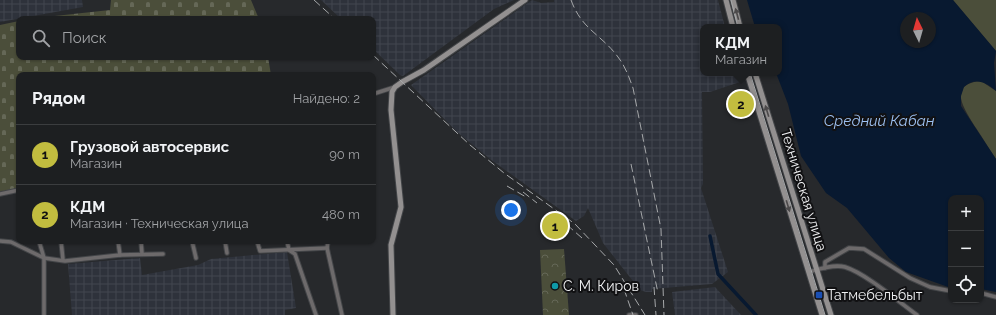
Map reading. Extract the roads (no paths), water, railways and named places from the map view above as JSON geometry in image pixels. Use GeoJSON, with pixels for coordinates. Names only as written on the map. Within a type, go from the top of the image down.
{"type":"FeatureCollection","features":[{"type":"Feature","properties":{"kind":"main road"},"geometry":{"type":"LineString","coordinates":[[393,315],[391,245],[401,207],[391,110],[391,98],[394,87],[424,70],[525,0]]}},
{"type":"Feature","properties":{"kind":"main road"},"geometry":{"type":"LineString","coordinates":[[726,0],[731,24]]}},
{"type":"Feature","properties":{"kind":"main road"},"geometry":{"type":"LineString","coordinates":[[733,0],[739,24]]}},
{"type":"Feature","properties":{"kind":"main road","name":"Техническая улица"},"geometry":{"type":"LineString","coordinates":[[748,76],[822,315]]}},
{"type":"Feature","properties":{"kind":"main road","name":"Техническая улица"},"geometry":{"type":"LineString","coordinates":[[756,76],[831,315]]}},
{"type":"Feature","properties":{"kind":"street"},"geometry":{"type":"LineString","coordinates":[[376,93],[394,87]]}},
{"type":"Feature","properties":{"kind":"street"},"geometry":{"type":"LineString","coordinates":[[0,194],[16,191]]}},
{"type":"Feature","properties":{"kind":"street"},"geometry":{"type":"LineString","coordinates":[[0,241],[11,242],[44,258],[63,260],[142,254],[164,254]]}},
{"type":"Feature","properties":{"kind":"street"},"geometry":{"type":"LineString","coordinates":[[40,244],[44,258],[44,315]]}},
{"type":"Feature","properties":{"kind":"street"},"geometry":{"type":"LineString","coordinates":[[61,244],[63,260]]}},
{"type":"Feature","properties":{"kind":"street"},"geometry":{"type":"LineString","coordinates":[[118,244],[120,256]]}},
{"type":"Feature","properties":{"kind":"street"},"geometry":{"type":"LineString","coordinates":[[141,244],[142,254]]}},
{"type":"Feature","properties":{"kind":"street"},"geometry":{"type":"LineString","coordinates":[[193,244],[196,258]]}},
{"type":"Feature","properties":{"kind":"street"},"geometry":{"type":"LineString","coordinates":[[226,244],[227,253]]}},
{"type":"Feature","properties":{"kind":"street"},"geometry":{"type":"LineString","coordinates":[[258,244],[260,251],[327,248]]}},
{"type":"Feature","properties":{"kind":"street"},"geometry":{"type":"LineString","coordinates":[[288,244],[289,250],[295,254],[316,315]]}},
{"type":"Feature","properties":{"kind":"street"},"geometry":{"type":"LineString","coordinates":[[328,244],[327,248],[342,315]]}},
{"type":"Feature","properties":{"kind":"street"},"geometry":{"type":"LineString","coordinates":[[825,268],[825,262],[850,248],[864,249],[910,278],[930,287],[948,290]]}},
{"type":"Feature","properties":{"kind":"street"},"geometry":{"type":"LineString","coordinates":[[809,272],[825,268],[845,267],[871,282],[917,315]]}},
{"type":"Feature","properties":{"kind":"street"},"geometry":{"type":"LineString","coordinates":[[984,294],[996,297]]}},
{"type":"Feature","properties":{"kind":"street"},"geometry":{"type":"LineString","coordinates":[[629,315],[636,315]]}},
{"type":"Feature","properties":{"kind":"water","name":"Средний Кабан"},"geometry":{"type":"Polygon","coordinates":[[[747,0],[953,0],[996,51],[994,63],[996,91],[984,83],[976,81],[972,82],[964,87],[961,96],[961,106],[996,159],[996,292],[984,290],[984,195],[948,195],[948,287],[906,272],[889,258],[847,208],[826,193],[801,156],[788,104],[777,76],[782,76],[782,24],[754,24],[747,0]]]}},
{"type":"Feature","properties":{"kind":"waterway"},"geometry":{"type":"LineString","coordinates":[[710,236],[718,274],[756,315]]}},
{"type":"Feature","properties":{"kind":"tram line"},"geometry":{"type":"LineString","coordinates":[[731,0],[737,24]]}},
{"type":"Feature","properties":{"kind":"tram line"},"geometry":{"type":"LineString","coordinates":[[751,76],[825,315]]}},
{"type":"Feature","properties":{"kind":"railway"},"geometry":{"type":"LineString","coordinates":[[314,0],[332,16]]}},
{"type":"Feature","properties":{"kind":"railway"},"geometry":{"type":"LineString","coordinates":[[571,0],[575,10],[586,25],[612,49],[620,60],[627,72],[633,88],[661,229],[664,315]]}},
{"type":"Feature","properties":{"kind":"railway"},"geometry":{"type":"LineString","coordinates":[[376,58],[470,145],[504,173],[575,224],[614,265],[645,315]]}},
{"type":"Feature","properties":{"kind":"railway"},"geometry":{"type":"LineString","coordinates":[[631,164],[658,293]]}},
{"type":"Feature","properties":{"kind":"railway"},"geometry":{"type":"LineString","coordinates":[[507,186],[526,197]]}},
{"type":"Feature","properties":{"kind":"railway"},"geometry":{"type":"LineString","coordinates":[[523,192],[537,203]]}},
{"type":"Feature","properties":{"kind":"railway"},"geometry":{"type":"LineString","coordinates":[[558,217],[582,238]]}},
{"type":"Feature","properties":{"kind":"railway"},"geometry":{"type":"LineString","coordinates":[[654,287],[656,315]]}},
{"type":"Feature","properties":{"kind":"railway"},"geometry":{"type":"LineString","coordinates":[[624,289],[633,315]]}},
{"type":"Feature","properties":{"kind":"place","name":"КДМ"},"geometry":{"type":"Point","coordinates":[741,104]}},
{"type":"Feature","properties":{"kind":"place","name":"Грузовой автосервис"},"geometry":{"type":"Point","coordinates":[555,226]}},
{"type":"Feature","properties":{"kind":"place","name":"С. М. Киров"},"geometry":{"type":"Point","coordinates":[555,286]}},
{"type":"Feature","properties":{"kind":"place","name":"Татмебельбыт"},"geometry":{"type":"Point","coordinates":[819,295]}}]}
